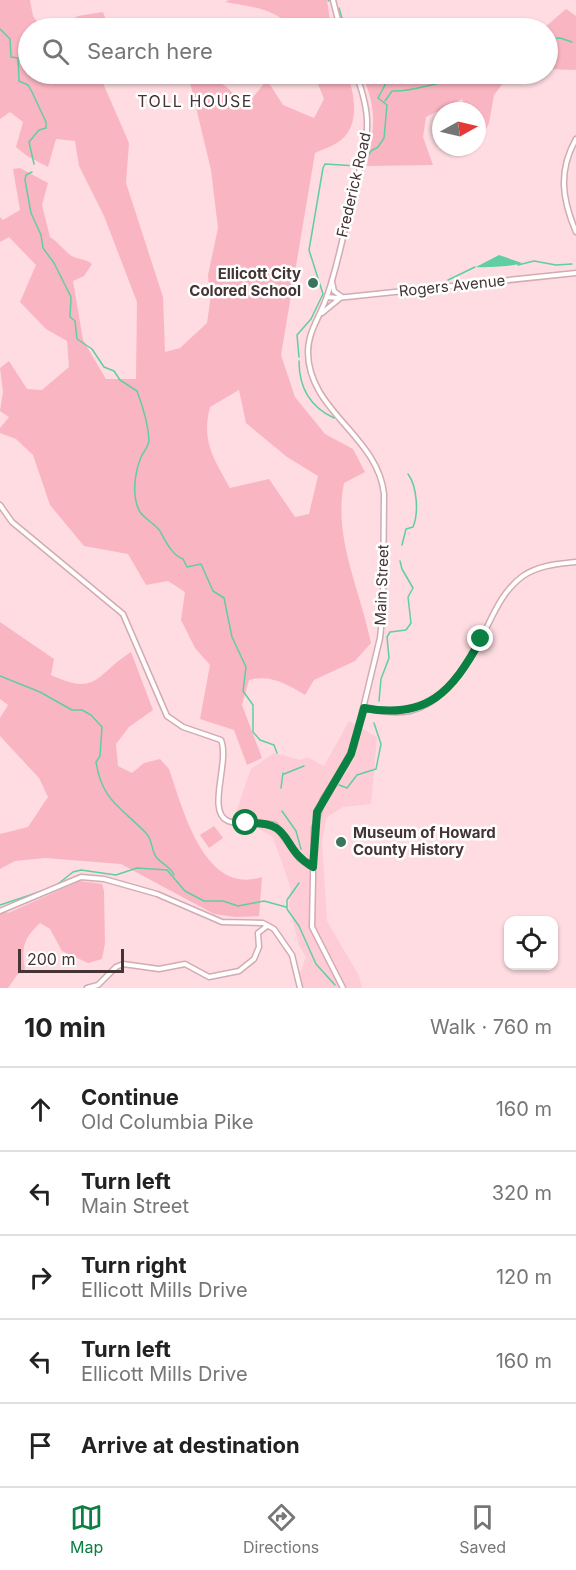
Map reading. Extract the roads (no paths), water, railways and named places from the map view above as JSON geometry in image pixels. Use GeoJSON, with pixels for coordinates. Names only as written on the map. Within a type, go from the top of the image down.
{"type":"FeatureCollection","features":[{"type":"Feature","properties":{"kind":"street"},"geometry":{"type":"LineString","coordinates":[[333,0],[338,18]]}},
{"type":"Feature","properties":{"kind":"street","name":"Frederick Road"},"geometry":{"type":"LineString","coordinates":[[327,297],[366,135],[366,110],[359,84]]}},
{"type":"Feature","properties":{"kind":"street"},"geometry":{"type":"LineString","coordinates":[[576,139],[565,163],[563,185],[565,204],[576,232]]}},
{"type":"Feature","properties":{"kind":"street","name":"Rogers Avenue"},"geometry":{"type":"LineString","coordinates":[[327,297],[576,273]]}},
{"type":"Feature","properties":{"kind":"street"},"geometry":{"type":"LineString","coordinates":[[316,321],[324,310],[343,297],[334,291],[332,280]]}},
{"type":"Feature","properties":{"kind":"street","name":"Main Street"},"geometry":{"type":"LineString","coordinates":[[327,297],[308,344],[313,380],[325,400],[369,452],[377,466],[383,485],[383,619],[364,708],[351,754],[317,812],[312,927],[342,988]]}},
{"type":"Feature","properties":{"kind":"street"},"geometry":{"type":"LineString","coordinates":[[0,505],[12,522],[123,614],[167,716],[183,727],[221,740],[223,771],[217,808],[220,816],[234,823],[275,825],[299,858],[313,867]]}},
{"type":"Feature","properties":{"kind":"street"},"geometry":{"type":"LineString","coordinates":[[364,708],[395,712],[413,710],[428,703],[466,666],[498,605],[512,586],[537,569],[576,562]]}},
{"type":"Feature","properties":{"kind":"street"},"geometry":{"type":"LineString","coordinates":[[0,911],[87,876],[151,892],[222,922],[261,922],[274,929],[292,955],[300,988]]}},
{"type":"Feature","properties":{"kind":"street"},"geometry":{"type":"LineString","coordinates":[[87,988],[98,985],[116,967],[123,964],[159,969],[185,964],[209,977],[239,971],[254,959],[259,947],[258,933],[268,926]]}},
{"type":"Feature","properties":{"kind":"waterway"},"geometry":{"type":"LineString","coordinates":[[339,8],[342,18]]}},
{"type":"Feature","properties":{"kind":"waterway"},"geometry":{"type":"LineString","coordinates":[[0,29],[10,39],[11,57],[18,58]]}},
{"type":"Feature","properties":{"kind":"waterway"},"geometry":{"type":"LineString","coordinates":[[558,38],[572,42]]}},
{"type":"Feature","properties":{"kind":"waterway"},"geometry":{"type":"LineString","coordinates":[[26,84],[46,122],[46,128],[39,130],[29,142],[34,164]]}},
{"type":"Feature","properties":{"kind":"waterway"},"geometry":{"type":"LineString","coordinates":[[363,165],[371,151],[378,147],[384,138],[387,105],[378,98],[385,84]]}},
{"type":"Feature","properties":{"kind":"waterway"},"geometry":{"type":"LineString","coordinates":[[385,101],[392,91],[410,90],[436,84]]}},
{"type":"Feature","properties":{"kind":"waterway"},"geometry":{"type":"LineString","coordinates":[[299,357],[297,335],[311,319],[323,294],[309,250],[323,168],[325,164],[357,166]]}},
{"type":"Feature","properties":{"kind":"waterway"},"geometry":{"type":"LineString","coordinates":[[32,172],[26,175],[25,180],[31,213],[41,235],[43,248],[54,263],[71,297],[70,317],[75,321],[77,339],[92,349],[104,367],[114,371],[120,380],[137,391],[143,409],[149,440],[137,470],[135,492],[137,506],[142,515],[160,531],[172,551],[183,559],[187,567],[201,564],[213,591],[224,598],[232,637],[246,667],[243,691],[253,705],[253,732],[260,740],[274,745],[277,753]]}},
{"type":"Feature","properties":{"kind":"waterway"},"geometry":{"type":"LineString","coordinates":[[518,265],[534,261],[556,265],[572,264]]}},
{"type":"Feature","properties":{"kind":"waterway"},"geometry":{"type":"LineString","coordinates":[[448,280],[475,267]]}},
{"type":"Feature","properties":{"kind":"waterway"},"geometry":{"type":"LineString","coordinates":[[299,361],[301,379],[312,402],[334,418]]}},
{"type":"Feature","properties":{"kind":"waterway"},"geometry":{"type":"LineString","coordinates":[[402,545],[406,529],[413,527],[416,514],[415,492],[408,474]]}},
{"type":"Feature","properties":{"kind":"waterway"},"geometry":{"type":"LineString","coordinates":[[379,701],[381,679],[389,658],[387,637],[390,632],[406,630],[411,623],[408,597],[413,588],[400,561]]}},
{"type":"Feature","properties":{"kind":"waterway"},"geometry":{"type":"LineString","coordinates":[[0,676],[40,692],[72,710],[82,710],[91,715],[102,727],[100,756],[96,762],[103,786],[114,802],[146,833],[155,855],[174,875]]}},
{"type":"Feature","properties":{"kind":"waterway"},"geometry":{"type":"LineString","coordinates":[[339,785],[347,788],[357,775],[376,769],[381,744],[374,723]]}},
{"type":"Feature","properties":{"kind":"waterway"},"geometry":{"type":"LineString","coordinates":[[284,774],[304,766]]}},
{"type":"Feature","properties":{"kind":"waterway"},"geometry":{"type":"LineString","coordinates":[[281,788],[283,773]]}},
{"type":"Feature","properties":{"kind":"waterway"},"geometry":{"type":"LineString","coordinates":[[282,811],[296,831],[301,849]]}},
{"type":"Feature","properties":{"kind":"waterway"},"geometry":{"type":"LineString","coordinates":[[0,905],[54,887],[73,872],[81,870],[116,875],[137,868],[167,870],[185,891],[204,901],[223,901],[238,906],[264,901],[286,907]]}},
{"type":"Feature","properties":{"kind":"waterway"},"geometry":{"type":"LineString","coordinates":[[299,883],[287,900],[287,909],[299,926],[316,964],[335,985]]}},
{"type":"Feature","properties":{"kind":"place","name":"Ellicott City Colored School"},"geometry":{"type":"Point","coordinates":[313,283]}},
{"type":"Feature","properties":{"kind":"place","name":"Museum of Howard County History"},"geometry":{"type":"Point","coordinates":[341,842]}},
{"type":"Feature","properties":{"kind":"district","name":"TOLL HOUSE"},"geometry":{"type":"Point","coordinates":[195,101]}}]}
